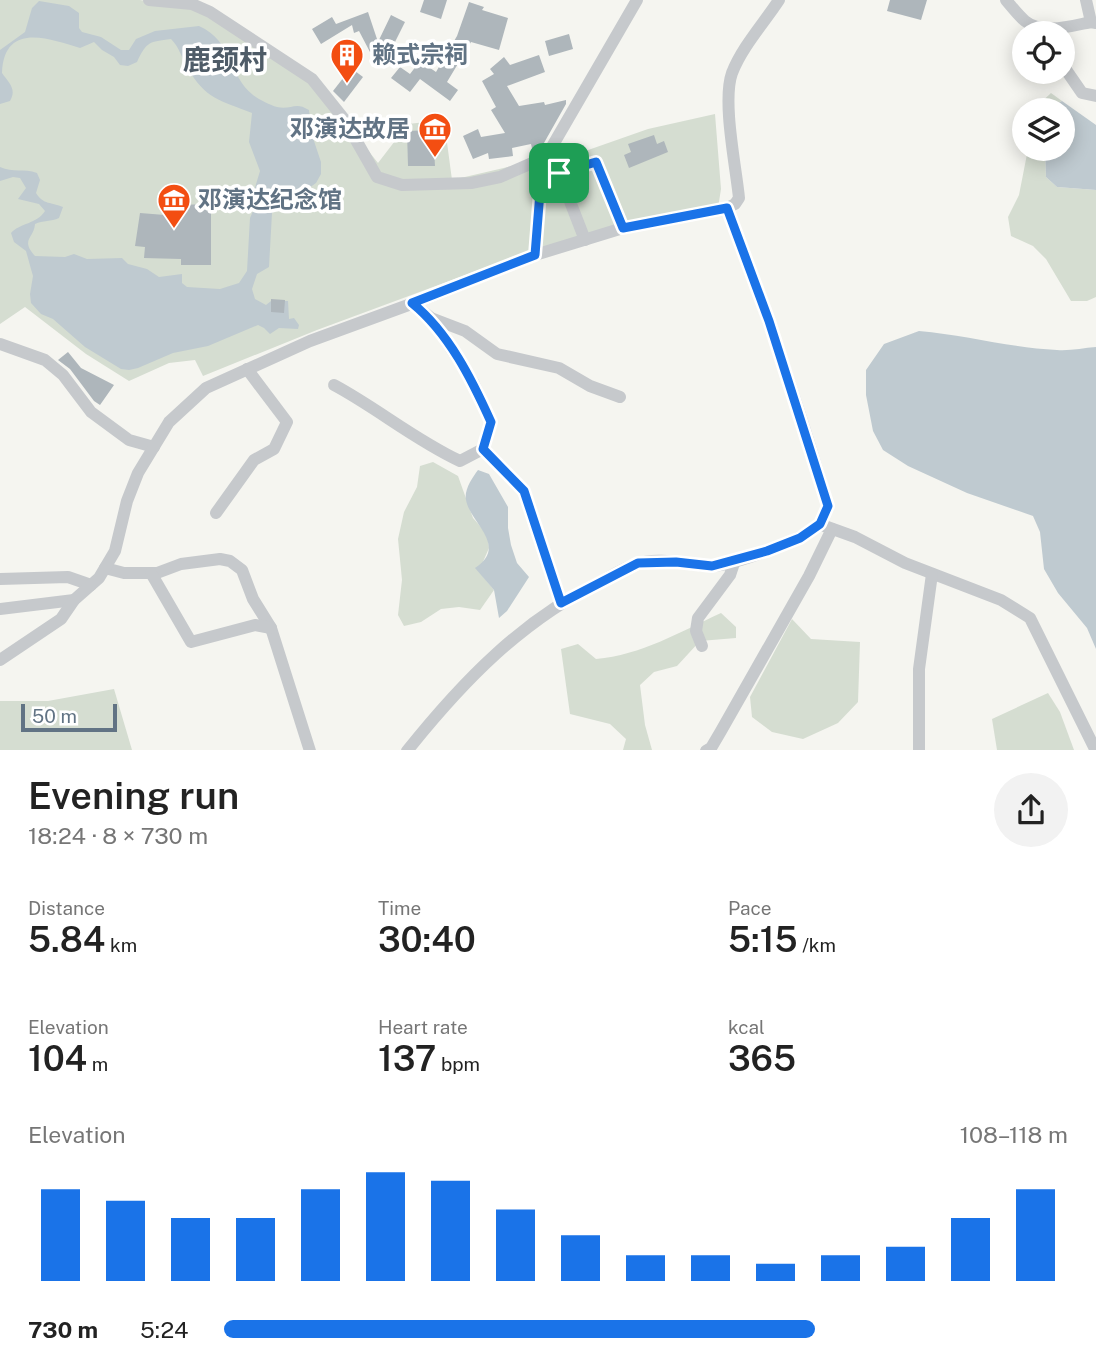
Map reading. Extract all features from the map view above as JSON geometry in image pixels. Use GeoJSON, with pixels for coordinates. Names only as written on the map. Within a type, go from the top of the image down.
{"type":"FeatureCollection","features":[{"type":"Feature","properties":{"kind":"street"},"geometry":{"type":"LineString","coordinates":[[149,0],[192,4],[210,12],[312,79],[344,119],[377,177],[402,185],[471,183],[551,166],[596,162],[623,228]]}},
{"type":"Feature","properties":{"kind":"street"},"geometry":{"type":"LineString","coordinates":[[202,0],[210,12]]}},
{"type":"Feature","properties":{"kind":"street"},"geometry":{"type":"LineString","coordinates":[[535,255],[540,192],[637,0]]}},
{"type":"Feature","properties":{"kind":"street"},"geometry":{"type":"LineString","coordinates":[[0,660],[61,619],[74,600],[99,578],[115,551],[138,473],[169,422],[206,388],[336,330],[535,255],[623,228],[736,204],[739,198],[729,100],[731,76],[740,57],[779,0]]}},
{"type":"Feature","properties":{"kind":"street"},"geometry":{"type":"LineString","coordinates":[[1006,0],[1025,21]]}},
{"type":"Feature","properties":{"kind":"street"},"geometry":{"type":"LineString","coordinates":[[1075,25],[1093,22],[1086,0]]}},
{"type":"Feature","properties":{"kind":"street"},"geometry":{"type":"LineString","coordinates":[[1075,83],[1082,93],[1096,96]]}},
{"type":"Feature","properties":{"kind":"street"},"geometry":{"type":"LineString","coordinates":[[551,166],[585,240]]}},
{"type":"Feature","properties":{"kind":"street"},"geometry":{"type":"LineString","coordinates":[[408,750],[477,670],[526,628],[561,603],[638,563],[676,562],[712,566],[800,538],[820,524],[828,506],[811,444],[727,208]]}},
{"type":"Feature","properties":{"kind":"street"},"geometry":{"type":"LineString","coordinates":[[412,303],[431,318],[466,331],[497,354],[559,368],[590,386],[620,397]]}},
{"type":"Feature","properties":{"kind":"street"},"geometry":{"type":"LineString","coordinates":[[334,385],[460,461],[483,449],[491,422],[473,382],[431,318]]}},
{"type":"Feature","properties":{"kind":"street"},"geometry":{"type":"LineString","coordinates":[[0,344],[45,360],[63,375],[90,412],[129,440],[154,447]]}},
{"type":"Feature","properties":{"kind":"street"},"geometry":{"type":"LineString","coordinates":[[216,513],[254,460],[274,449],[287,422],[247,369]]}},
{"type":"Feature","properties":{"kind":"street"},"geometry":{"type":"LineString","coordinates":[[483,449],[524,491],[561,603]]}},
{"type":"Feature","properties":{"kind":"street"},"geometry":{"type":"LineString","coordinates":[[820,524],[855,537],[905,564],[1001,600],[1030,618],[1096,750]]}},
{"type":"Feature","properties":{"kind":"street"},"geometry":{"type":"LineString","coordinates":[[708,750],[810,576],[832,529]]}},
{"type":"Feature","properties":{"kind":"street"},"geometry":{"type":"LineString","coordinates":[[105,568],[124,573],[151,573],[181,564],[220,559],[230,561],[242,570],[253,599],[271,628],[310,750]]}},
{"type":"Feature","properties":{"kind":"street"},"geometry":{"type":"LineString","coordinates":[[702,646],[696,631],[698,618],[730,575],[734,560]]}},
{"type":"Feature","properties":{"kind":"street"},"geometry":{"type":"LineString","coordinates":[[151,573],[191,642],[255,625],[271,628]]}},
{"type":"Feature","properties":{"kind":"street"},"geometry":{"type":"LineString","coordinates":[[919,750],[919,669],[932,574]]}},
{"type":"Feature","properties":{"kind":"street"},"geometry":{"type":"LineString","coordinates":[[0,579],[68,577],[91,585]]}},
{"type":"Feature","properties":{"kind":"street"},"geometry":{"type":"LineString","coordinates":[[0,609],[74,600]]}},
{"type":"Feature","properties":{"kind":"shaded area"},"geometry":{"type":"Polygon","coordinates":[[[0,0],[140,0],[197,9],[312,79],[378,163],[408,124],[444,120],[452,180],[529,162],[554,162],[648,129],[715,114],[721,189],[718,208],[525,253],[317,330],[203,376],[195,360],[169,363],[129,381],[86,354],[25,307],[0,324],[0,0]]]}},
{"type":"Feature","properties":{"kind":"shaded area"},"geometry":{"type":"Polygon","coordinates":[[[39,1],[69,6],[79,13],[79,28],[82,32],[101,37],[121,50],[129,50],[136,39],[155,31],[199,26],[218,40],[239,78],[253,95],[277,107],[300,106],[309,110],[312,135],[321,162],[321,174],[309,188],[286,195],[272,213],[269,267],[257,274],[252,289],[255,299],[266,305],[271,301],[288,301],[289,319],[294,318],[299,325],[298,329],[279,328],[270,334],[258,325],[208,346],[173,353],[129,370],[121,369],[85,347],[53,319],[41,314],[31,303],[33,276],[26,251],[14,242],[11,233],[38,219],[45,211],[39,204],[18,199],[26,188],[20,178],[0,181],[0,167],[37,173],[40,180],[36,193],[39,197],[63,207],[59,218],[35,224],[28,242],[35,256],[65,257],[74,254],[87,259],[122,258],[128,264],[147,269],[159,277],[182,274],[182,283],[187,287],[220,289],[239,283],[247,271],[250,218],[254,209],[253,194],[260,171],[249,142],[252,113],[207,93],[194,78],[171,39],[150,44],[143,50],[137,62],[128,66],[120,65],[94,42],[80,48],[43,38],[20,40],[11,46],[5,57],[2,73],[13,93],[10,101],[0,104],[0,50],[25,32],[32,8],[39,1]]]}},
{"type":"Feature","properties":{"kind":"shaded area"},"geometry":{"type":"Polygon","coordinates":[[[1075,110],[1096,125],[1096,190],[1057,187],[1046,177],[1045,161],[1075,161],[1075,110]]]}},
{"type":"Feature","properties":{"kind":"shaded area"},"geometry":{"type":"Polygon","coordinates":[[[1026,161],[1045,161],[1046,177],[1057,187],[1096,190],[1096,297],[1087,301],[1071,301],[1046,259],[1033,246],[1011,236],[1008,217],[1019,195],[1026,161]]]}},
{"type":"Feature","properties":{"kind":"shaded area"},"geometry":{"type":"Polygon","coordinates":[[[919,331],[1040,349],[1096,347],[1096,649],[1087,628],[1058,593],[1044,569],[1040,532],[1033,516],[967,493],[908,466],[883,450],[873,431],[866,395],[866,370],[884,344],[919,331]]]}},
{"type":"Feature","properties":{"kind":"shaded area"},"geometry":{"type":"Polygon","coordinates":[[[433,462],[458,476],[473,518],[487,534],[489,548],[482,564],[476,568],[494,590],[480,610],[459,607],[441,609],[421,622],[404,626],[398,615],[402,580],[398,539],[404,512],[417,487],[420,466],[433,462]]]}},
{"type":"Feature","properties":{"kind":"shaded area"},"geometry":{"type":"Polygon","coordinates":[[[478,470],[489,474],[508,507],[511,545],[517,563],[529,577],[507,611],[499,618],[494,590],[475,568],[485,560],[489,551],[485,534],[466,500],[467,488],[478,470]]]}},
{"type":"Feature","properties":{"kind":"shaded area"},"geometry":{"type":"Polygon","coordinates":[[[721,613],[736,627],[736,638],[700,641],[677,666],[654,672],[640,685],[645,725],[652,750],[623,750],[626,739],[610,724],[570,714],[561,649],[578,644],[596,659],[613,657],[660,642],[721,613]]]}},
{"type":"Feature","properties":{"kind":"shaded area"},"geometry":{"type":"Polygon","coordinates":[[[792,619],[811,639],[860,642],[858,702],[838,723],[803,739],[772,732],[752,717],[750,697],[792,619]]]}},
{"type":"Feature","properties":{"kind":"shaded area"},"geometry":{"type":"Polygon","coordinates":[[[114,689],[132,750],[0,750],[0,701],[48,701],[114,689]]]}},
{"type":"Feature","properties":{"kind":"shaded area"},"geometry":{"type":"Polygon","coordinates":[[[1048,693],[1060,712],[1074,750],[997,750],[992,719],[1048,693]]]}},
{"type":"Feature","properties":{"kind":"building"},"geometry":{"type":"Polygon","coordinates":[[[424,0],[447,0],[441,19],[420,12],[424,0]]]}},
{"type":"Feature","properties":{"kind":"building"},"geometry":{"type":"Polygon","coordinates":[[[890,0],[927,0],[921,20],[887,11],[890,0]]]}},
{"type":"Feature","properties":{"kind":"building"},"geometry":{"type":"Polygon","coordinates":[[[469,2],[484,7],[482,10],[508,18],[499,50],[471,42],[447,82],[458,90],[450,101],[420,79],[410,92],[391,78],[400,67],[410,74],[420,61],[436,72],[457,36],[469,2]]]}},
{"type":"Feature","properties":{"kind":"building"},"geometry":{"type":"Polygon","coordinates":[[[368,12],[378,42],[391,15],[405,22],[395,42],[392,40],[370,52],[359,31],[354,33],[352,25],[321,44],[312,29],[332,17],[336,24],[368,12]]]}},
{"type":"Feature","properties":{"kind":"building"},"geometry":{"type":"Polygon","coordinates":[[[569,34],[573,49],[549,56],[545,41],[569,34]]]}},
{"type":"Feature","properties":{"kind":"building"},"geometry":{"type":"Polygon","coordinates":[[[539,55],[545,72],[507,86],[519,106],[544,102],[545,105],[566,100],[540,150],[533,153],[531,144],[512,148],[513,156],[489,159],[488,153],[473,159],[463,136],[478,129],[481,137],[505,133],[491,110],[496,107],[482,81],[494,74],[490,69],[504,57],[510,65],[539,55]]]}},
{"type":"Feature","properties":{"kind":"building","name":"赖式宗祠"},"geometry":{"type":"Polygon","coordinates":[[[351,68],[363,77],[344,102],[333,91],[351,68]]]}},
{"type":"Feature","properties":{"kind":"building"},"geometry":{"type":"Polygon","coordinates":[[[433,130],[435,166],[408,166],[407,131],[433,130]]]}},
{"type":"Feature","properties":{"kind":"building"},"geometry":{"type":"Polygon","coordinates":[[[654,135],[657,144],[664,141],[668,152],[629,168],[624,155],[631,152],[628,144],[654,135]]]}},
{"type":"Feature","properties":{"kind":"building","name":"邓演达纪念馆"},"geometry":{"type":"Polygon","coordinates":[[[211,204],[211,265],[181,265],[181,259],[144,258],[145,247],[135,246],[140,213],[177,216],[178,205],[211,204]]]}},
{"type":"Feature","properties":{"kind":"building"},"geometry":{"type":"Polygon","coordinates":[[[271,299],[285,300],[284,313],[271,312],[271,299]]]}},
{"type":"Feature","properties":{"kind":"building"},"geometry":{"type":"Polygon","coordinates":[[[68,352],[81,368],[114,385],[100,405],[70,369],[58,360],[68,352]]]}},
{"type":"Feature","properties":{"kind":"place","name":"赖式宗祠"},"geometry":{"type":"Point","coordinates":[347,85]}},
{"type":"Feature","properties":{"kind":"place","name":"邓演达故居"},"geometry":{"type":"Point","coordinates":[435,159]}},
{"type":"Feature","properties":{"kind":"place","name":"邓演达纪念馆"},"geometry":{"type":"Point","coordinates":[174,230]}},
{"type":"Feature","properties":{"kind":"district","name":"鹿颈村"},"geometry":{"type":"Point","coordinates":[225,60]}},
{"type":"Feature","properties":{"kind":"route"},"geometry":{"type":"LineString","coordinates":[[596,162],[623,228],[727,208],[811,444],[828,506],[820,524],[800,538],[767,551],[712,566],[676,562],[638,563],[561,603],[524,491],[483,449],[491,422],[473,382],[431,318],[412,303],[535,255],[540,192],[549,170],[559,173],[596,162]]}}]}
